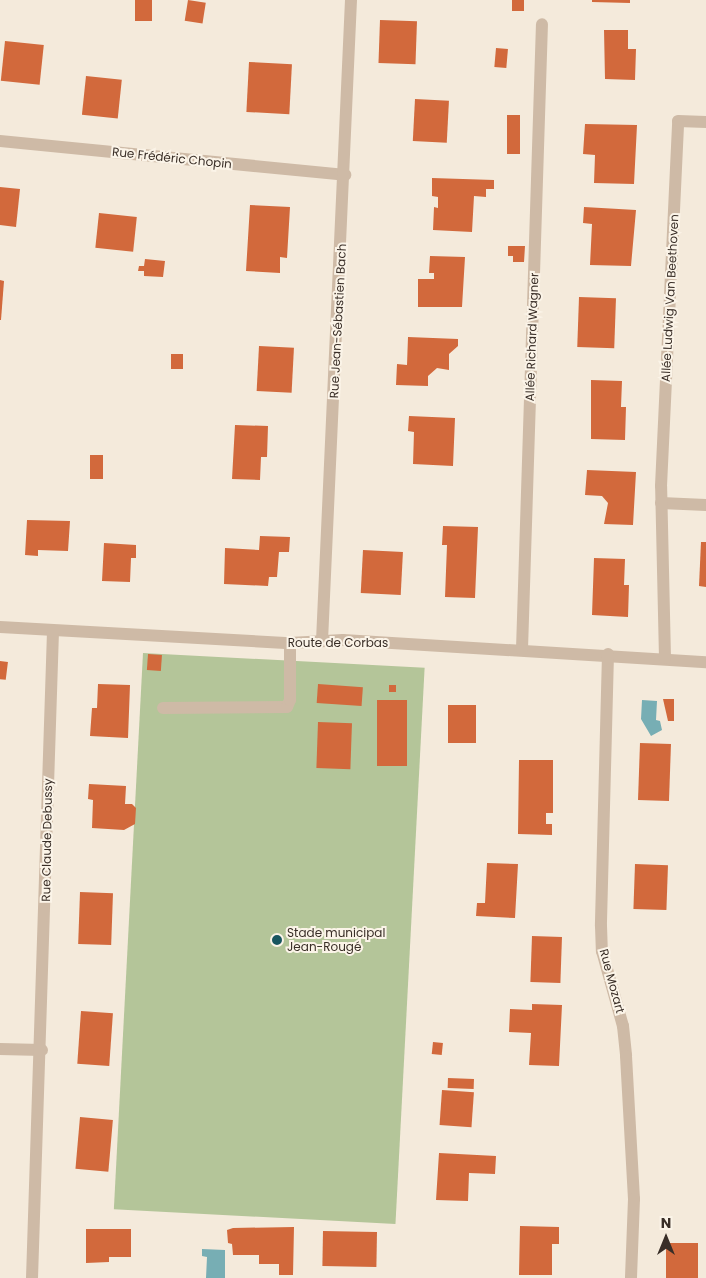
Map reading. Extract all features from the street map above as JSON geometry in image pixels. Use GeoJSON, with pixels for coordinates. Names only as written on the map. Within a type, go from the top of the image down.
{"type":"FeatureCollection","features":[{"type":"Feature","properties":{"kind":"street","name":"Rue Jean-Sébastien Bach"},"geometry":{"type":"LineString","coordinates":[[322,641],[345,175],[351,0]]}},
{"type":"Feature","properties":{"kind":"street","name":"Allée Richard Wagner"},"geometry":{"type":"LineString","coordinates":[[522,649],[542,24]]}},
{"type":"Feature","properties":{"kind":"street","name":"Allée Ludwig Van Beethoven"},"geometry":{"type":"LineString","coordinates":[[665,658],[661,502],[678,121],[706,122]]}},
{"type":"Feature","properties":{"kind":"street","name":"Rue Frédéric Chopin"},"geometry":{"type":"LineString","coordinates":[[0,141],[345,175]]}},
{"type":"Feature","properties":{"kind":"street"},"geometry":{"type":"LineString","coordinates":[[661,502],[706,505]]}},
{"type":"Feature","properties":{"kind":"street","name":"Route de Corbas"},"geometry":{"type":"LineString","coordinates":[[0,627],[290,643],[322,641],[522,649],[706,662]]}},
{"type":"Feature","properties":{"kind":"street","name":"Rue Claude Debussy"},"geometry":{"type":"LineString","coordinates":[[32,1278],[42,1050],[54,631]]}},
{"type":"Feature","properties":{"kind":"street"},"geometry":{"type":"LineString","coordinates":[[162,708],[287,707],[290,700],[290,643]]}},
{"type":"Feature","properties":{"kind":"street","name":"Rue Mozart"},"geometry":{"type":"LineString","coordinates":[[608,654],[601,926],[602,951],[623,1026],[626,1056],[634,1199],[631,1278]]}},
{"type":"Feature","properties":{"kind":"street"},"geometry":{"type":"LineString","coordinates":[[0,1049],[42,1050]]}},
{"type":"Feature","properties":{"kind":"green space","name":"Stade municipal Jean-Rougé"},"geometry":{"type":"Polygon","coordinates":[[[143,653],[425,668],[395,1224],[114,1209],[143,653]]]}},
{"type":"Feature","properties":{"kind":"water"},"geometry":{"type":"Polygon","coordinates":[[[642,700],[657,701],[656,720],[660,721],[662,730],[651,736],[641,719],[642,700]]]}},
{"type":"Feature","properties":{"kind":"water"},"geometry":{"type":"Polygon","coordinates":[[[202,1249],[225,1250],[225,1278],[206,1278],[207,1257],[202,1256],[202,1249]]]}},
{"type":"Feature","properties":{"kind":"building"},"geometry":{"type":"Polygon","coordinates":[[[135,0],[152,0],[152,21],[135,21],[135,0]]]}},
{"type":"Feature","properties":{"kind":"building"},"geometry":{"type":"Polygon","coordinates":[[[188,0],[206,3],[202,24],[185,21],[188,0]]]}},
{"type":"Feature","properties":{"kind":"building"},"geometry":{"type":"Polygon","coordinates":[[[512,0],[524,0],[524,11],[512,11],[512,0]]]}},
{"type":"Feature","properties":{"kind":"building"},"geometry":{"type":"Polygon","coordinates":[[[592,0],[630,0],[630,3],[592,2],[592,0]]]}},
{"type":"Feature","properties":{"kind":"building"},"geometry":{"type":"Polygon","coordinates":[[[380,20],[417,21],[415,64],[378,63],[380,20]]]}},
{"type":"Feature","properties":{"kind":"building"},"geometry":{"type":"Polygon","coordinates":[[[604,30],[628,30],[628,49],[636,49],[635,80],[605,79],[604,30]]]}},
{"type":"Feature","properties":{"kind":"building"},"geometry":{"type":"Polygon","coordinates":[[[5,41],[44,45],[40,85],[1,81],[5,41]]]}},
{"type":"Feature","properties":{"kind":"building"},"geometry":{"type":"Polygon","coordinates":[[[496,48],[508,49],[506,68],[494,67],[496,48]]]}},
{"type":"Feature","properties":{"kind":"building"},"geometry":{"type":"Polygon","coordinates":[[[249,62],[292,64],[289,114],[246,112],[249,62]]]}},
{"type":"Feature","properties":{"kind":"building"},"geometry":{"type":"Polygon","coordinates":[[[86,76],[122,80],[118,119],[82,115],[86,76]]]}},
{"type":"Feature","properties":{"kind":"building"},"geometry":{"type":"Polygon","coordinates":[[[415,99],[449,101],[447,143],[413,141],[415,99]]]}},
{"type":"Feature","properties":{"kind":"building"},"geometry":{"type":"Polygon","coordinates":[[[507,115],[520,115],[520,154],[507,154],[507,115]]]}},
{"type":"Feature","properties":{"kind":"building"},"geometry":{"type":"Polygon","coordinates":[[[585,124],[637,125],[634,184],[594,183],[595,155],[583,154],[585,124]]]}},
{"type":"Feature","properties":{"kind":"building"},"geometry":{"type":"Polygon","coordinates":[[[432,178],[494,180],[494,189],[486,189],[486,197],[474,196],[472,232],[433,230],[434,207],[438,208],[438,197],[432,196],[432,178]]]}},
{"type":"Feature","properties":{"kind":"building"},"geometry":{"type":"Polygon","coordinates":[[[0,187],[20,189],[16,227],[0,225],[0,187]]]}},
{"type":"Feature","properties":{"kind":"building"},"geometry":{"type":"Polygon","coordinates":[[[250,205],[290,207],[287,258],[280,257],[280,273],[246,271],[250,205]]]}},
{"type":"Feature","properties":{"kind":"building"},"geometry":{"type":"Polygon","coordinates":[[[584,207],[636,210],[631,266],[590,265],[592,224],[583,223],[584,207]]]}},
{"type":"Feature","properties":{"kind":"building"},"geometry":{"type":"Polygon","coordinates":[[[99,213],[137,217],[133,252],[95,248],[99,213]]]}},
{"type":"Feature","properties":{"kind":"building"},"geometry":{"type":"Polygon","coordinates":[[[508,246],[525,246],[524,262],[513,262],[513,256],[508,256],[508,246]]]}},
{"type":"Feature","properties":{"kind":"building"},"geometry":{"type":"Polygon","coordinates":[[[430,256],[465,257],[462,307],[418,307],[418,279],[434,279],[434,273],[429,273],[430,256]]]}},
{"type":"Feature","properties":{"kind":"building"},"geometry":{"type":"Polygon","coordinates":[[[145,259],[165,261],[163,277],[144,276],[144,271],[138,271],[139,266],[144,266],[145,259]]]}},
{"type":"Feature","properties":{"kind":"building"},"geometry":{"type":"Polygon","coordinates":[[[0,280],[4,281],[1,320],[0,320],[0,280]]]}},
{"type":"Feature","properties":{"kind":"building"},"geometry":{"type":"Polygon","coordinates":[[[579,297],[616,298],[614,348],[577,347],[579,297]]]}},
{"type":"Feature","properties":{"kind":"building"},"geometry":{"type":"Polygon","coordinates":[[[408,337],[458,339],[458,346],[449,354],[449,370],[437,368],[428,376],[428,386],[396,385],[397,364],[407,365],[408,337]]]}},
{"type":"Feature","properties":{"kind":"building"},"geometry":{"type":"Polygon","coordinates":[[[259,346],[294,348],[292,393],[257,391],[259,346]]]}},
{"type":"Feature","properties":{"kind":"building"},"geometry":{"type":"Polygon","coordinates":[[[171,354],[183,354],[183,369],[171,369],[171,354]]]}},
{"type":"Feature","properties":{"kind":"building"},"geometry":{"type":"Polygon","coordinates":[[[591,380],[622,381],[621,407],[626,407],[625,440],[591,439],[591,380]]]}},
{"type":"Feature","properties":{"kind":"building"},"geometry":{"type":"Polygon","coordinates":[[[409,416],[455,418],[453,466],[413,464],[414,432],[408,431],[409,416]]]}},
{"type":"Feature","properties":{"kind":"building"},"geometry":{"type":"Polygon","coordinates":[[[235,425],[268,426],[267,457],[261,457],[260,480],[232,479],[235,425]]]}},
{"type":"Feature","properties":{"kind":"building"},"geometry":{"type":"Polygon","coordinates":[[[90,455],[103,455],[103,479],[90,479],[90,455]]]}},
{"type":"Feature","properties":{"kind":"building"},"geometry":{"type":"Polygon","coordinates":[[[587,470],[636,472],[633,525],[604,524],[608,503],[602,496],[585,495],[587,470]]]}},
{"type":"Feature","properties":{"kind":"building"},"geometry":{"type":"Polygon","coordinates":[[[27,520],[70,521],[68,551],[38,550],[38,556],[25,555],[27,520]]]}},
{"type":"Feature","properties":{"kind":"building"},"geometry":{"type":"Polygon","coordinates":[[[443,526],[478,527],[475,598],[445,597],[447,545],[442,545],[443,526]]]}},
{"type":"Feature","properties":{"kind":"building"},"geometry":{"type":"Polygon","coordinates":[[[260,536],[290,537],[289,552],[279,552],[277,577],[269,577],[268,586],[224,584],[225,548],[259,550],[260,536]]]}},
{"type":"Feature","properties":{"kind":"building"},"geometry":{"type":"Polygon","coordinates":[[[701,542],[706,542],[706,587],[699,586],[701,542]]]}},
{"type":"Feature","properties":{"kind":"building"},"geometry":{"type":"Polygon","coordinates":[[[104,543],[136,545],[136,558],[131,558],[130,582],[102,581],[104,543]]]}},
{"type":"Feature","properties":{"kind":"building"},"geometry":{"type":"Polygon","coordinates":[[[363,550],[403,552],[401,595],[361,593],[363,550]]]}},
{"type":"Feature","properties":{"kind":"building"},"geometry":{"type":"Polygon","coordinates":[[[594,558],[625,559],[624,585],[629,585],[628,617],[592,615],[594,558]]]}},
{"type":"Feature","properties":{"kind":"building"},"geometry":{"type":"Polygon","coordinates":[[[148,654],[162,655],[161,671],[147,670],[148,654]]]}},
{"type":"Feature","properties":{"kind":"building"},"geometry":{"type":"Polygon","coordinates":[[[0,661],[8,662],[6,680],[0,679],[0,661]]]}},
{"type":"Feature","properties":{"kind":"building"},"geometry":{"type":"Polygon","coordinates":[[[98,684],[130,685],[128,738],[90,736],[92,708],[97,708],[98,684]]]}},
{"type":"Feature","properties":{"kind":"building"},"geometry":{"type":"Polygon","coordinates":[[[318,684],[363,687],[362,706],[317,703],[318,684]]]}},
{"type":"Feature","properties":{"kind":"building"},"geometry":{"type":"Polygon","coordinates":[[[389,685],[396,685],[396,692],[389,692],[389,685]]]}},
{"type":"Feature","properties":{"kind":"building"},"geometry":{"type":"Polygon","coordinates":[[[663,699],[674,699],[674,721],[668,721],[663,699]]]}},
{"type":"Feature","properties":{"kind":"building"},"geometry":{"type":"Polygon","coordinates":[[[377,700],[407,700],[407,766],[377,766],[377,700]]]}},
{"type":"Feature","properties":{"kind":"building"},"geometry":{"type":"Polygon","coordinates":[[[448,705],[476,705],[476,743],[448,743],[448,705]]]}},
{"type":"Feature","properties":{"kind":"building"},"geometry":{"type":"Polygon","coordinates":[[[318,722],[352,723],[350,769],[316,768],[318,722]]]}},
{"type":"Feature","properties":{"kind":"building"},"geometry":{"type":"Polygon","coordinates":[[[640,743],[671,744],[669,801],[638,800],[640,743]]]}},
{"type":"Feature","properties":{"kind":"building"},"geometry":{"type":"Polygon","coordinates":[[[519,760],[553,760],[553,813],[546,813],[546,824],[552,824],[552,835],[518,834],[519,760]]]}},
{"type":"Feature","properties":{"kind":"building"},"geometry":{"type":"Polygon","coordinates":[[[89,784],[126,786],[125,804],[132,804],[136,808],[135,824],[124,830],[92,828],[93,800],[88,799],[89,784]]]}},
{"type":"Feature","properties":{"kind":"building"},"geometry":{"type":"Polygon","coordinates":[[[487,863],[518,864],[515,918],[476,916],[477,903],[485,903],[487,863]]]}},
{"type":"Feature","properties":{"kind":"building"},"geometry":{"type":"Polygon","coordinates":[[[635,864],[668,865],[666,910],[633,909],[635,864]]]}},
{"type":"Feature","properties":{"kind":"building"},"geometry":{"type":"Polygon","coordinates":[[[80,892],[113,893],[111,945],[78,944],[80,892]]]}},
{"type":"Feature","properties":{"kind":"building"},"geometry":{"type":"Polygon","coordinates":[[[532,936],[562,937],[560,983],[530,982],[532,936]]]}},
{"type":"Feature","properties":{"kind":"building"},"geometry":{"type":"Polygon","coordinates":[[[532,1004],[562,1005],[559,1066],[529,1065],[531,1033],[509,1032],[510,1009],[532,1010],[532,1004]]]}},
{"type":"Feature","properties":{"kind":"building"},"geometry":{"type":"Polygon","coordinates":[[[81,1011],[113,1013],[109,1066],[77,1064],[81,1011]]]}},
{"type":"Feature","properties":{"kind":"building"},"geometry":{"type":"Polygon","coordinates":[[[433,1042],[443,1043],[442,1055],[432,1054],[433,1042]]]}},
{"type":"Feature","properties":{"kind":"building"},"geometry":{"type":"Polygon","coordinates":[[[448,1078],[474,1079],[474,1089],[448,1088],[448,1078]]]}},
{"type":"Feature","properties":{"kind":"building"},"geometry":{"type":"Polygon","coordinates":[[[442,1090],[474,1092],[471,1127],[440,1125],[442,1090]]]}},
{"type":"Feature","properties":{"kind":"building"},"geometry":{"type":"Polygon","coordinates":[[[80,1117],[113,1120],[108,1172],[75,1169],[80,1117]]]}},
{"type":"Feature","properties":{"kind":"building"},"geometry":{"type":"Polygon","coordinates":[[[439,1153],[496,1156],[495,1174],[469,1173],[468,1201],[436,1200],[439,1153]]]}},
{"type":"Feature","properties":{"kind":"building"},"geometry":{"type":"Polygon","coordinates":[[[520,1226],[559,1227],[559,1244],[552,1244],[552,1275],[519,1275],[520,1226]]]}},
{"type":"Feature","properties":{"kind":"building"},"geometry":{"type":"Polygon","coordinates":[[[294,1227],[293,1275],[279,1275],[279,1264],[259,1264],[259,1255],[233,1255],[232,1244],[228,1243],[227,1230],[233,1228],[294,1227]]]}},
{"type":"Feature","properties":{"kind":"building"},"geometry":{"type":"Polygon","coordinates":[[[86,1229],[131,1229],[131,1257],[109,1257],[109,1262],[86,1263],[86,1229]]]}},
{"type":"Feature","properties":{"kind":"building"},"geometry":{"type":"Polygon","coordinates":[[[323,1231],[377,1232],[376,1267],[322,1266],[323,1231]]]}},
{"type":"Feature","properties":{"kind":"building"},"geometry":{"type":"Polygon","coordinates":[[[666,1243],[698,1243],[698,1278],[666,1278],[666,1243]]]}},
{"type":"Feature","properties":{"kind":"place","name":"Stade municipal Jean-Rougé"},"geometry":{"type":"Point","coordinates":[277,940]}}]}
